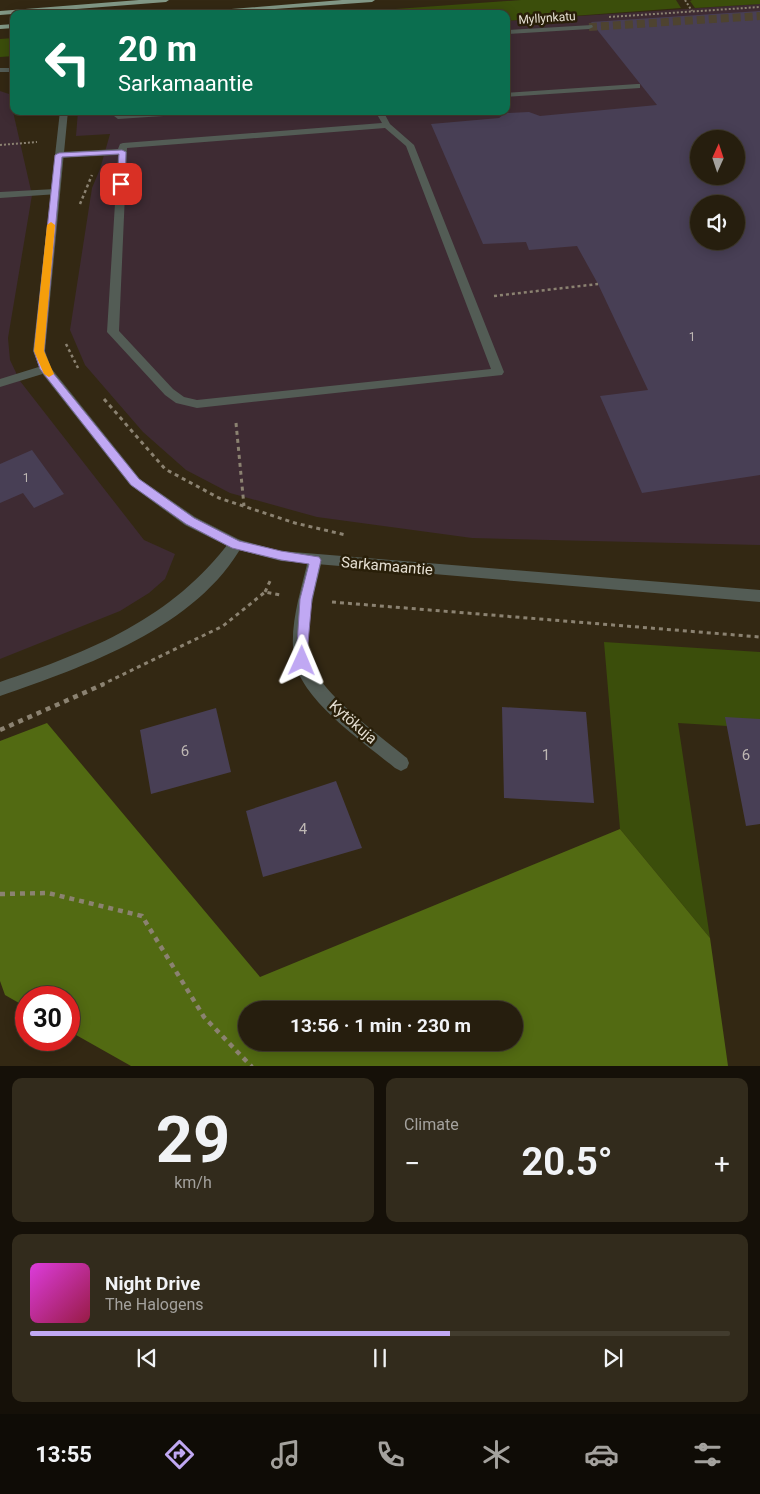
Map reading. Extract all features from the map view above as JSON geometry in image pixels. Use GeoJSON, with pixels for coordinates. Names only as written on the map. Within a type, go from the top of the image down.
{"type":"FeatureCollection","features":[{"type":"Feature","properties":{"kind":"highway"},"geometry":{"type":"LineString","coordinates":[[22,10],[166,0]]}},
{"type":"Feature","properties":{"kind":"highway"},"geometry":{"type":"LineString","coordinates":[[230,10],[372,0]]}},
{"type":"Feature","properties":{"kind":"street","name":"Myllynkatu"},"geometry":{"type":"LineString","coordinates":[[510,32],[589,27]]}},
{"type":"Feature","properties":{"kind":"street"},"geometry":{"type":"LineString","coordinates":[[510,95],[637,86]]}},
{"type":"Feature","properties":{"kind":"street"},"geometry":{"type":"LineString","coordinates":[[45,369],[39,351],[64,115]]}},
{"type":"Feature","properties":{"kind":"street"},"geometry":{"type":"LineString","coordinates":[[118,115],[133,115]]}},
{"type":"Feature","properties":{"kind":"street"},"geometry":{"type":"LineString","coordinates":[[381,115],[387,125],[410,145],[498,372],[198,404],[180,400],[169,392],[114,332],[123,146],[387,125]]}},
{"type":"Feature","properties":{"kind":"street"},"geometry":{"type":"LineString","coordinates":[[59,155],[122,152]]}},
{"type":"Feature","properties":{"kind":"street"},"geometry":{"type":"LineString","coordinates":[[0,196],[55,192]]}},
{"type":"Feature","properties":{"kind":"street","name":"Sarkamaantie"},"geometry":{"type":"LineString","coordinates":[[45,369],[135,482],[190,521],[236,544],[281,556],[315,560],[760,596]]}},
{"type":"Feature","properties":{"kind":"street"},"geometry":{"type":"LineString","coordinates":[[0,689],[76,661],[158,620],[208,579],[236,544]]}},
{"type":"Feature","properties":{"kind":"street","name":"Kytökuja"},"geometry":{"type":"LineString","coordinates":[[315,560],[306,599],[302,661],[318,692],[401,763]]}},
{"type":"Feature","properties":{"kind":"lane"},"geometry":{"type":"LineString","coordinates":[[0,383],[45,369]]}},
{"type":"Feature","properties":{"kind":"path"},"geometry":{"type":"LineString","coordinates":[[684,0],[692,11]]}},
{"type":"Feature","properties":{"kind":"path"},"geometry":{"type":"LineString","coordinates":[[608,17],[760,7]]}},
{"type":"Feature","properties":{"kind":"path"},"geometry":{"type":"LineString","coordinates":[[0,145],[42,142]]}},
{"type":"Feature","properties":{"kind":"path"},"geometry":{"type":"LineString","coordinates":[[469,298],[598,284]]}},
{"type":"Feature","properties":{"kind":"path"},"geometry":{"type":"LineString","coordinates":[[234,400],[244,506]]}},
{"type":"Feature","properties":{"kind":"path"},"geometry":{"type":"LineString","coordinates":[[0,730],[138,669],[224,626],[265,592],[306,599],[760,637]]}},
{"type":"Feature","properties":{"kind":"path"},"geometry":{"type":"LineString","coordinates":[[0,894],[48,893],[142,916],[204,1017],[252,1066]]}},
{"type":"Feature","properties":{"kind":"shaded area"},"geometry":{"type":"Polygon","coordinates":[[[760,4],[760,545],[472,538],[317,517],[230,493],[186,470],[143,432],[85,365],[70,330],[92,188],[100,169],[110,134],[76,136],[78,115],[510,115],[510,21],[760,4]]]}},
{"type":"Feature","properties":{"kind":"shaded area"},"geometry":{"type":"Polygon","coordinates":[[[0,91],[9,94],[10,115],[14,115],[32,195],[8,338],[10,360],[20,381],[144,540],[175,554],[165,579],[149,593],[120,611],[0,659],[0,91]]]}},
{"type":"Feature","properties":{"kind":"green space"},"geometry":{"type":"Polygon","coordinates":[[[521,0],[676,0],[681,8],[510,21],[510,10],[382,10],[521,0]]]}},
{"type":"Feature","properties":{"kind":"green space"},"geometry":{"type":"Polygon","coordinates":[[[760,0],[760,4],[695,8],[690,1],[760,0]]]}},
{"type":"Feature","properties":{"kind":"green space"},"geometry":{"type":"Polygon","coordinates":[[[10,38],[10,56],[0,57],[0,39],[10,38]]]}},
{"type":"Feature","properties":{"kind":"green space"},"geometry":{"type":"Polygon","coordinates":[[[604,642],[760,652],[760,728],[678,723],[710,938],[620,829],[604,642]]]}},
{"type":"Feature","properties":{"kind":"green space"},"geometry":{"type":"Polygon","coordinates":[[[47,723],[260,977],[620,829],[710,938],[728,1066],[131,1066],[80,1037],[80,986],[15,986],[15,1001],[5,995],[0,981],[0,741],[47,723]]]}},
{"type":"Feature","properties":{"kind":"building"},"geometry":{"type":"Polygon","coordinates":[[[760,11],[760,475],[642,493],[600,396],[648,390],[598,284],[577,246],[529,250],[526,242],[483,244],[431,124],[499,118],[503,115],[510,115],[510,113],[529,112],[540,116],[657,105],[591,22],[760,11]]]}},
{"type":"Feature","properties":{"kind":"building"},"geometry":{"type":"Polygon","coordinates":[[[32,450],[64,494],[34,508],[23,493],[0,503],[0,464],[32,450]]]}},
{"type":"Feature","properties":{"kind":"building"},"geometry":{"type":"Polygon","coordinates":[[[502,707],[586,712],[594,803],[504,798],[502,707]]]}},
{"type":"Feature","properties":{"kind":"building"},"geometry":{"type":"Polygon","coordinates":[[[216,708],[231,772],[151,794],[140,730],[216,708]]]}},
{"type":"Feature","properties":{"kind":"building"},"geometry":{"type":"Polygon","coordinates":[[[725,717],[760,719],[760,824],[746,826],[725,717]]]}},
{"type":"Feature","properties":{"kind":"building"},"geometry":{"type":"Polygon","coordinates":[[[336,781],[362,848],[263,877],[246,811],[336,781]]]}},
{"type":"Feature","properties":{"kind":"tunnel"},"geometry":{"type":"LineString","coordinates":[[589,27],[760,16]]}},
{"type":"Feature","properties":{"kind":"slow traffic"},"geometry":{"type":"LineString","coordinates":[[49,374],[45,369],[39,351],[51,225]]}},
{"type":"Feature","properties":{"kind":"route"},"geometry":{"type":"LineString","coordinates":[[121,184],[122,152],[59,155],[41,320],[39,351],[45,369],[135,482],[190,521],[236,544],[281,556],[315,560],[306,599],[302,661]]}}]}
